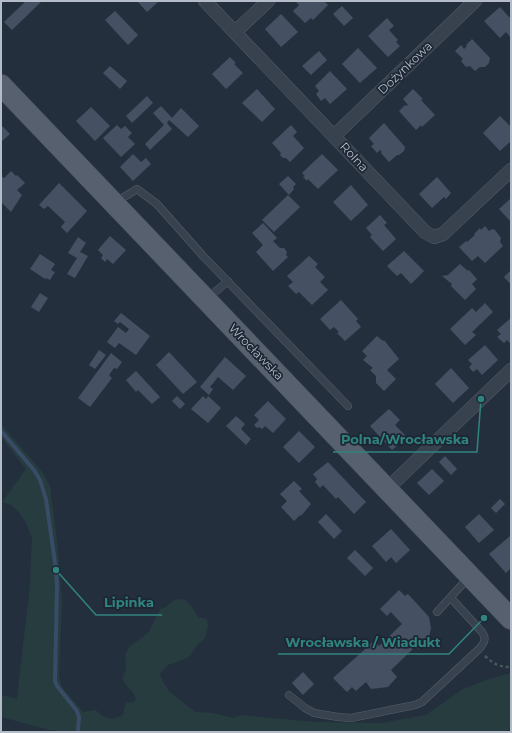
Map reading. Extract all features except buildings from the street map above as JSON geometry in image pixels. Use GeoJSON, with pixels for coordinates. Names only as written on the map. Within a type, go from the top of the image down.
{"type":"FeatureCollection","features":[{"type":"Feature","properties":{"kind":"main road","name":"Wrocławska"},"geometry":{"type":"LineString","coordinates":[[1,85],[511,619]]}},
{"type":"Feature","properties":{"kind":"street","name":"Rolna"},"geometry":{"type":"LineString","coordinates":[[205,1],[425,232],[434,237],[443,234],[511,170]]}},
{"type":"Feature","properties":{"kind":"street"},"geometry":{"type":"LineString","coordinates":[[235,32],[268,1]]}},
{"type":"Feature","properties":{"kind":"street","name":"Dożynkowa"},"geometry":{"type":"LineString","coordinates":[[334,136],[475,1]]}},
{"type":"Feature","properties":{"kind":"street"},"geometry":{"type":"LineString","coordinates":[[387,489],[511,370]]}},
{"type":"Feature","properties":{"kind":"lane"},"geometry":{"type":"LineString","coordinates":[[114,203],[137,189],[157,204],[228,281],[348,406]]}},
{"type":"Feature","properties":{"kind":"lane"},"geometry":{"type":"LineString","coordinates":[[206,300],[228,281]]}},
{"type":"Feature","properties":{"kind":"lane"},"geometry":{"type":"LineString","coordinates":[[437,612],[470,576]]}},
{"type":"Feature","properties":{"kind":"lane"},"geometry":{"type":"LineString","coordinates":[[289,695],[305,708],[314,713],[338,718],[351,718],[405,708],[422,702],[485,642],[485,636],[451,598]]}},
{"type":"Feature","properties":{"kind":"path"},"geometry":{"type":"LineString","coordinates":[[479,649],[493,663],[502,667],[511,667]]}},
{"type":"Feature","properties":{"kind":"green space"},"geometry":{"type":"Polygon","coordinates":[[[1,424],[43,473],[50,486],[57,541],[62,601],[59,676],[62,687],[83,712],[96,710],[105,717],[109,718],[116,718],[124,714],[126,703],[133,702],[136,699],[135,695],[125,684],[122,678],[126,670],[125,655],[129,647],[149,632],[160,609],[173,601],[182,599],[188,603],[198,617],[207,619],[208,627],[205,638],[197,645],[190,656],[168,665],[160,674],[169,691],[195,712],[213,713],[233,718],[241,715],[314,722],[381,723],[426,715],[463,689],[489,679],[511,673],[511,729],[502,732],[72,732],[49,730],[1,717],[1,695],[17,699],[30,584],[32,538],[26,523],[18,511],[11,505],[2,502],[26,469],[1,437],[1,424]]]}},
{"type":"Feature","properties":{"kind":"waterway"},"geometry":{"type":"LineString","coordinates":[[1,431],[34,470],[40,480],[46,499],[57,586],[55,681],[57,686],[77,711],[79,717],[78,730]]}},
{"type":"Feature","properties":{"kind":"place","name":"Polna/Wrocławska"},"geometry":{"type":"Point","coordinates":[481,399]}},
{"type":"Feature","properties":{"kind":"place","name":"Lipinka"},"geometry":{"type":"Point","coordinates":[56,570]}},
{"type":"Feature","properties":{"kind":"place","name":"Wrocławska / Wiadukt"},"geometry":{"type":"Point","coordinates":[484,618]}}]}
